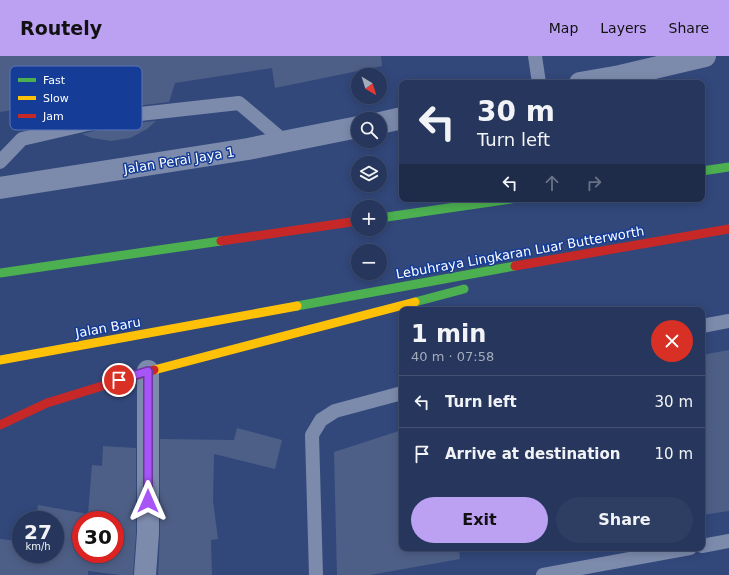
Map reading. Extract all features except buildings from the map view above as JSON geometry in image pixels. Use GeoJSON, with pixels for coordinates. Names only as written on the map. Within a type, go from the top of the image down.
{"type":"FeatureCollection","features":[{"type":"Feature","properties":{"kind":"highway"},"geometry":{"type":"LineString","coordinates":[[705,171],[729,167]]}},
{"type":"Feature","properties":{"kind":"highway"},"geometry":{"type":"LineString","coordinates":[[387,217],[491,202]]}},
{"type":"Feature","properties":{"kind":"highway"},"geometry":{"type":"LineString","coordinates":[[0,273],[351,222]]}},
{"type":"Feature","properties":{"kind":"highway","name":"Lebuhraya Lingkaran Luar Butterworth"},"geometry":{"type":"LineString","coordinates":[[221,320],[729,229]]}},
{"type":"Feature","properties":{"kind":"highway"},"geometry":{"type":"LineString","coordinates":[[516,275],[639,244]]}},
{"type":"Feature","properties":{"kind":"highway"},"geometry":{"type":"LineString","coordinates":[[0,425],[47,403],[148,371],[470,287]]}},
{"type":"Feature","properties":{"kind":"highway","name":"Jalan Baru"},"geometry":{"type":"LineString","coordinates":[[0,360],[221,320]]}},
{"type":"Feature","properties":{"kind":"street"},"geometry":{"type":"LineString","coordinates":[[597,80],[705,56]]}},
{"type":"Feature","properties":{"kind":"street"},"geometry":{"type":"LineString","coordinates":[[387,121],[399,119]]}},
{"type":"Feature","properties":{"kind":"street","name":"Jalan Perai Jaya 1"},"geometry":{"type":"LineString","coordinates":[[0,188],[248,149],[351,128]]}},
{"type":"Feature","properties":{"kind":"street"},"geometry":{"type":"LineString","coordinates":[[145,575],[148,533],[148,371]]}},
{"type":"Feature","properties":{"kind":"lane"},"geometry":{"type":"LineString","coordinates":[[535,56],[539,80]]}},
{"type":"Feature","properties":{"kind":"lane"},"geometry":{"type":"LineString","coordinates":[[142,114],[239,103],[285,142]]}},
{"type":"Feature","properties":{"kind":"lane"},"geometry":{"type":"LineString","coordinates":[[0,162],[22,139],[61,130]]}},
{"type":"Feature","properties":{"kind":"lane"},"geometry":{"type":"LineString","coordinates":[[705,325],[729,321]]}},
{"type":"Feature","properties":{"kind":"lane"},"geometry":{"type":"LineString","coordinates":[[316,575],[312,435],[321,420],[335,411],[399,395]]}},
{"type":"Feature","properties":{"kind":"lane"},"geometry":{"type":"LineString","coordinates":[[705,545],[729,541]]}},
{"type":"Feature","properties":{"kind":"lane"},"geometry":{"type":"LineString","coordinates":[[543,575],[674,551]]}},
{"type":"Feature","properties":{"kind":"traffic: fast"},"geometry":{"type":"LineString","coordinates":[[705,171],[729,167]]}},
{"type":"Feature","properties":{"kind":"traffic: fast"},"geometry":{"type":"LineString","coordinates":[[387,217],[490,202]]}},
{"type":"Feature","properties":{"kind":"traffic: fast"},"geometry":{"type":"LineString","coordinates":[[0,273],[221,241]]}},
{"type":"Feature","properties":{"kind":"traffic: fast"},"geometry":{"type":"LineString","coordinates":[[297,306],[515,266]]}},
{"type":"Feature","properties":{"kind":"traffic: fast"},"geometry":{"type":"LineString","coordinates":[[415,302],[464,289]]}},
{"type":"Feature","properties":{"kind":"traffic: slow"},"geometry":{"type":"LineString","coordinates":[[154,370],[415,302]]}},
{"type":"Feature","properties":{"kind":"traffic: slow"},"geometry":{"type":"LineString","coordinates":[[0,360],[297,306]]}},
{"type":"Feature","properties":{"kind":"traffic: jam"},"geometry":{"type":"LineString","coordinates":[[221,241],[351,222]]}},
{"type":"Feature","properties":{"kind":"traffic: jam"},"geometry":{"type":"LineString","coordinates":[[515,266],[729,229]]}},
{"type":"Feature","properties":{"kind":"traffic: jam"},"geometry":{"type":"LineString","coordinates":[[0,425],[47,403],[154,370]]}},
{"type":"Feature","properties":{"kind":"route"},"geometry":{"type":"LineString","coordinates":[[119,380],[148,371],[148,501]]}}]}
